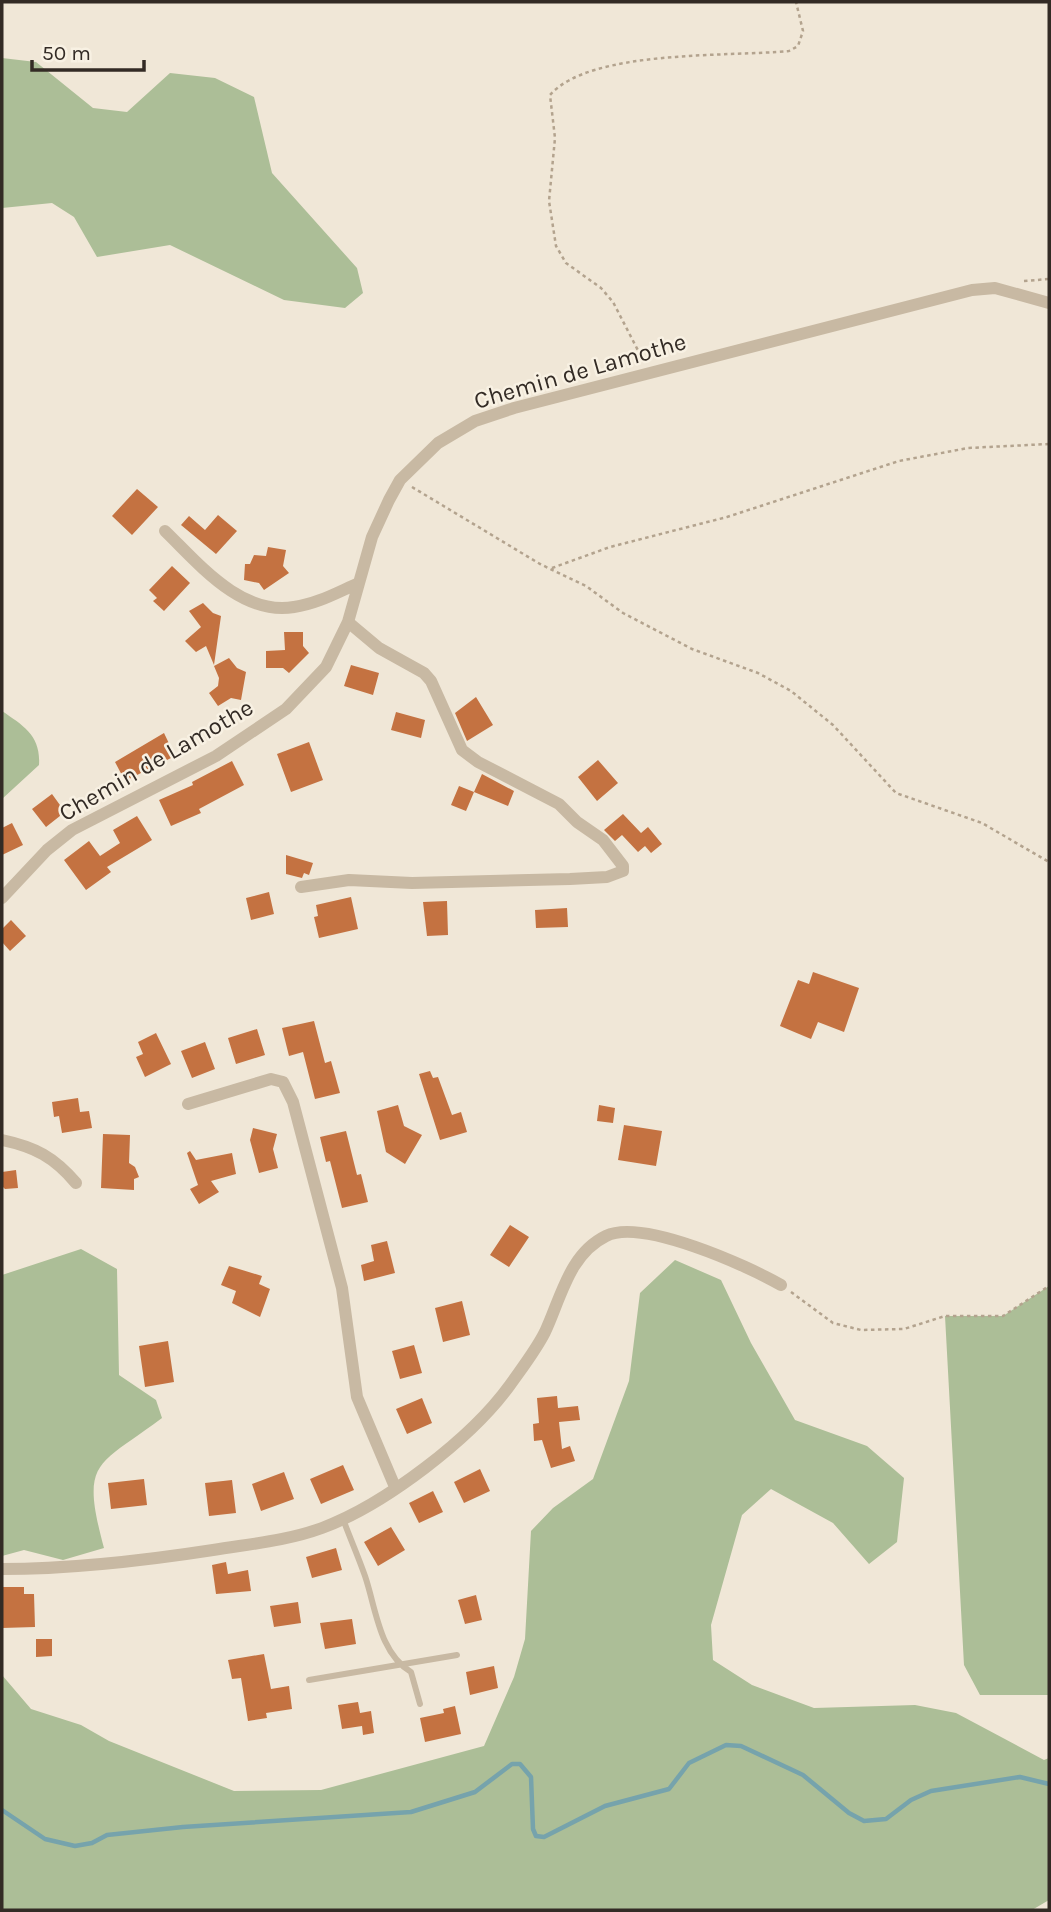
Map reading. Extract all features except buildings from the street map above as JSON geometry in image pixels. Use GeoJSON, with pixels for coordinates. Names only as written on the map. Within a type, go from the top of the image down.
{"type":"FeatureCollection","features":[{"type":"Feature","properties":{"kind":"street","name":"Chemin de Lamothe"},"geometry":{"type":"LineString","coordinates":[[2,898],[47,850],[72,830],[216,756],[286,709],[326,667],[348,622],[372,537],[400,480],[438,443],[475,421],[649,371],[972,290],[995,288],[1049,303]]}},
{"type":"Feature","properties":{"kind":"street"},"geometry":{"type":"LineString","coordinates":[[165,531],[218,581],[249,602],[292,608],[327,598],[359,583]]}},
{"type":"Feature","properties":{"kind":"street"},"geometry":{"type":"LineString","coordinates":[[301,887],[349,880],[412,883],[570,879],[607,877],[623,871],[623,866],[603,839],[577,822],[559,804],[478,762],[462,750],[431,681],[424,673],[379,648],[348,622]]}},
{"type":"Feature","properties":{"kind":"street"},"geometry":{"type":"LineString","coordinates":[[188,1104],[271,1079],[283,1082],[293,1102],[342,1288],[357,1396],[395,1487]]}},
{"type":"Feature","properties":{"kind":"street"},"geometry":{"type":"LineString","coordinates":[[2,1140],[44,1151],[60,1163],[76,1183]]}},
{"type":"Feature","properties":{"kind":"street"},"geometry":{"type":"LineString","coordinates":[[2,1569],[68,1569],[145,1560],[293,1538],[343,1519],[439,1457],[502,1394],[544,1333],[562,1287],[583,1252],[608,1234],[642,1234],[703,1247],[756,1270],[781,1285]]}},
{"type":"Feature","properties":{"kind":"lane"},"geometry":{"type":"LineString","coordinates":[[343,1519],[366,1577],[377,1622],[398,1664],[411,1672],[420,1704]]}},
{"type":"Feature","properties":{"kind":"lane"},"geometry":{"type":"LineString","coordinates":[[309,1680],[457,1655]]}},
{"type":"Feature","properties":{"kind":"path"},"geometry":{"type":"LineString","coordinates":[[649,371],[613,302],[601,288],[566,263],[556,246],[549,201],[555,138],[550,95],[558,86],[579,75],[649,59],[789,51],[798,46],[803,31],[796,2]]}},
{"type":"Feature","properties":{"kind":"path"},"geometry":{"type":"LineString","coordinates":[[550,569],[610,547],[727,517],[899,461],[968,448],[1049,444]]}},
{"type":"Feature","properties":{"kind":"path"},"geometry":{"type":"LineString","coordinates":[[400,480],[550,569],[586,586],[623,613],[691,649],[758,673],[790,691],[833,725],[895,793],[982,824],[1049,862]]}},
{"type":"Feature","properties":{"kind":"path"},"geometry":{"type":"LineString","coordinates":[[781,1285],[833,1323],[860,1329],[904,1329],[944,1316],[1003,1316],[1049,1286]]}},
{"type":"Feature","properties":{"kind":"green space"},"geometry":{"type":"Polygon","coordinates":[[[2,58],[36,62],[93,108],[127,112],[170,73],[215,78],[254,97],[272,173],[357,268],[363,293],[345,308],[284,300],[170,245],[97,257],[74,217],[52,203],[2,208],[2,58]]]}},
{"type":"Feature","properties":{"kind":"green space"},"geometry":{"type":"Polygon","coordinates":[[[2,711],[24,727],[34,739],[39,765],[2,799],[2,711]]]}},
{"type":"Feature","properties":{"kind":"green space"},"geometry":{"type":"Polygon","coordinates":[[[81,1249],[117,1269],[119,1375],[156,1400],[162,1418],[122,1446],[100,1468],[95,1481],[94,1497],[104,1548],[63,1560],[24,1550],[2,1556],[2,1275],[81,1249]]]}},
{"type":"Feature","properties":{"kind":"green space"},"geometry":{"type":"Polygon","coordinates":[[[675,1260],[721,1280],[751,1343],[795,1420],[867,1446],[904,1478],[897,1542],[869,1564],[833,1523],[771,1489],[742,1515],[711,1625],[713,1660],[752,1685],[814,1708],[915,1705],[956,1713],[1044,1760],[1049,1758],[1049,1900],[1032,1910],[2,1910],[2,1675],[31,1709],[81,1725],[109,1741],[234,1791],[321,1790],[484,1746],[514,1677],[525,1639],[531,1531],[553,1508],[593,1479],[629,1381],[640,1293],[675,1260]]]}},
{"type":"Feature","properties":{"kind":"green space"},"geometry":{"type":"Polygon","coordinates":[[[1049,1286],[1049,1695],[980,1695],[964,1665],[945,1316],[1003,1316],[1049,1286]]]}},
{"type":"Feature","properties":{"kind":"waterway"},"geometry":{"type":"LineString","coordinates":[[2,1810],[45,1839],[75,1846],[92,1843],[107,1835],[183,1827],[411,1812],[475,1792],[512,1764],[520,1764],[531,1777],[533,1829],[536,1836],[544,1837],[605,1806],[669,1789],[689,1763],[726,1745],[741,1746],[803,1775],[849,1813],[864,1821],[886,1819],[911,1800],[931,1791],[1020,1777],[1049,1784]]}}]}
